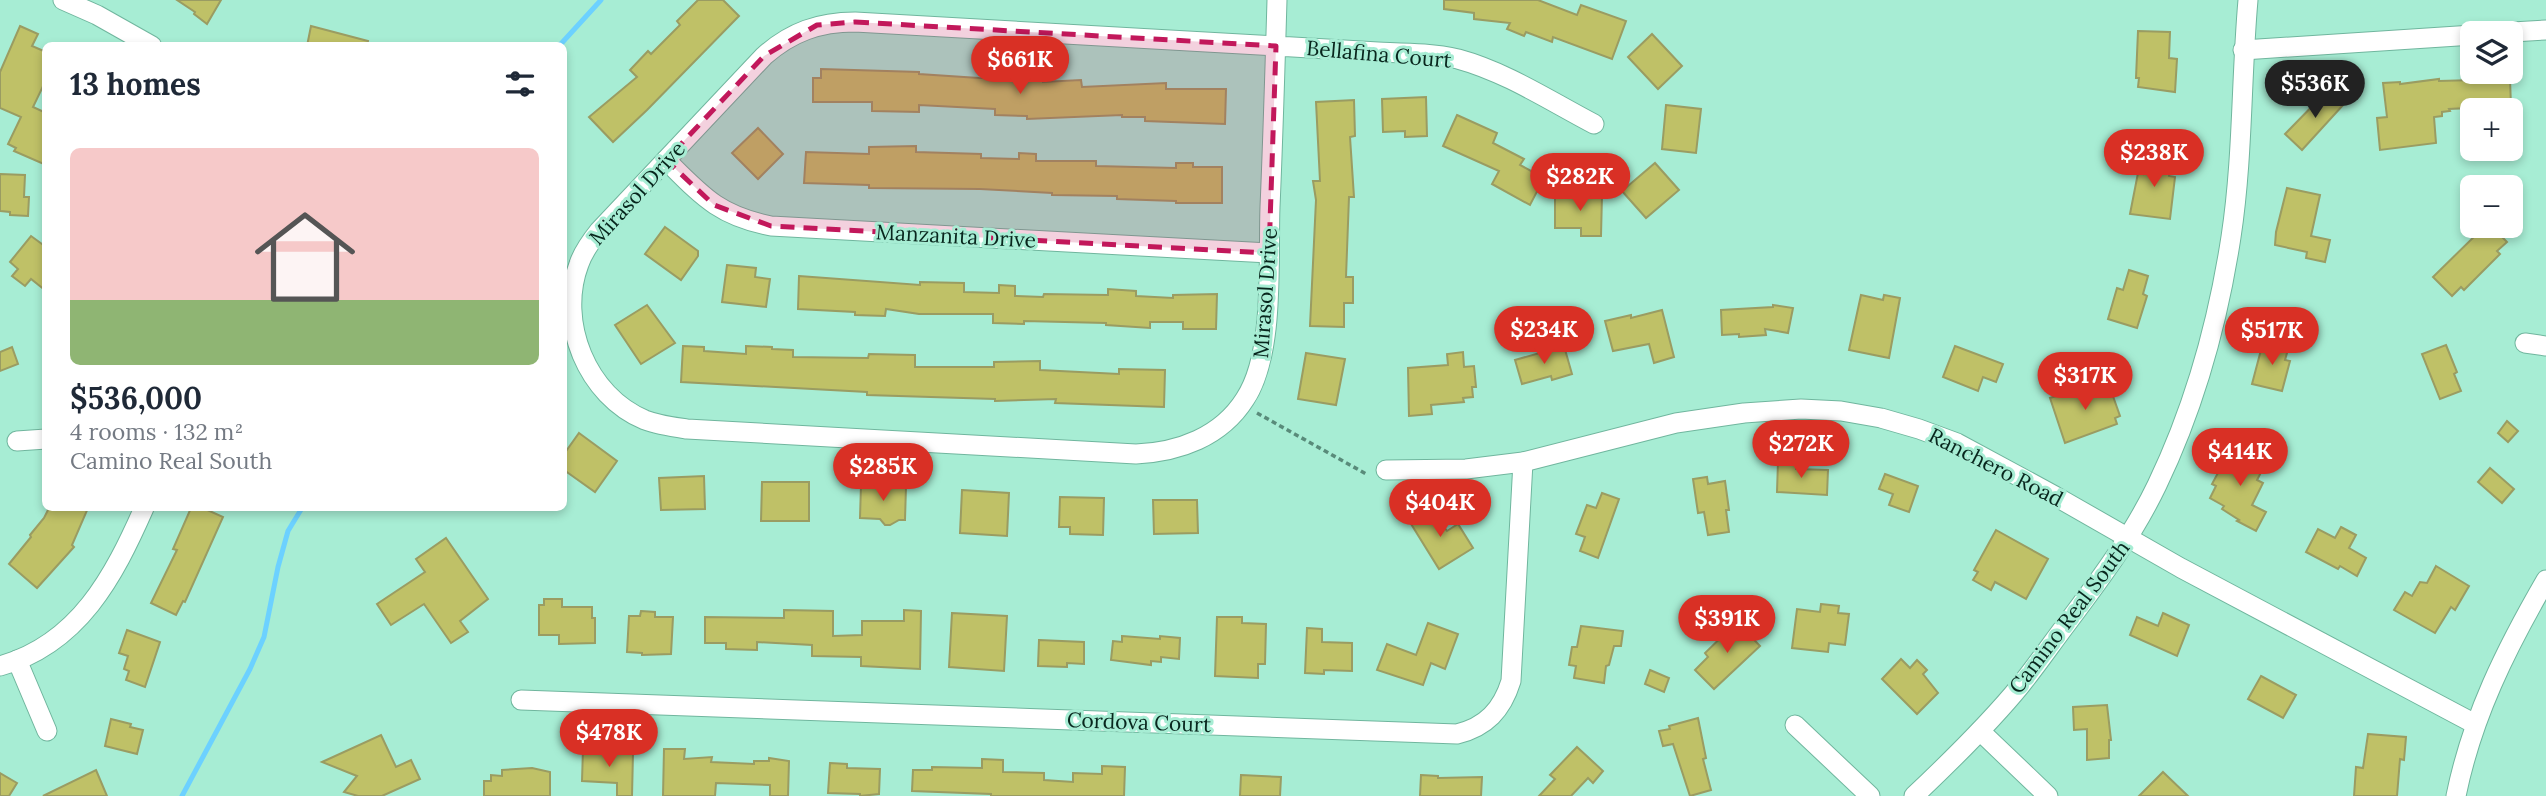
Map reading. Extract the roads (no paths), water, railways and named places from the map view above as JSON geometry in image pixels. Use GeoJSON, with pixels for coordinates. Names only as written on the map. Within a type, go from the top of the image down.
{"type":"FeatureCollection","features":[{"type":"Feature","properties":{"kind":"street"},"geometry":{"type":"LineString","coordinates":[[63,0],[97,15],[145,42]]}},
{"type":"Feature","properties":{"kind":"street","name":"Mirasol Drive"},"geometry":{"type":"LineString","coordinates":[[1276,46],[855,22],[817,25],[797,32],[779,42],[764,56],[599,231],[579,263],[574,284],[573,316],[579,348],[589,369],[613,400],[645,420],[687,429],[1136,454],[1178,449],[1196,442],[1231,416],[1245,400],[1255,382],[1266,336],[1276,46],[1277,0]]}},
{"type":"Feature","properties":{"kind":"street","name":"Camino Real South"},"geometry":{"type":"LineString","coordinates":[[1914,796],[1980,731],[2020,686],[2108,570],[2157,485],[2179,435],[2202,366],[2218,303],[2238,187],[2248,0]]}},
{"type":"Feature","properties":{"kind":"street"},"geometry":{"type":"LineString","coordinates":[[2523,31],[2546,30]]}},
{"type":"Feature","properties":{"kind":"street"},"geometry":{"type":"LineString","coordinates":[[2244,50],[2460,36]]}},
{"type":"Feature","properties":{"kind":"street","name":"Bellafina Court"},"geometry":{"type":"LineString","coordinates":[[1276,46],[1415,53],[1457,59],[1499,75],[1594,124]]}},
{"type":"Feature","properties":{"kind":"street","name":"Manzanita Drive"},"geometry":{"type":"LineString","coordinates":[[666,160],[714,205],[741,219],[771,226],[1269,253]]}},
{"type":"Feature","properties":{"kind":"street"},"geometry":{"type":"LineString","coordinates":[[2525,343],[2546,346]]}},
{"type":"Feature","properties":{"kind":"street","name":"Ranchero Road"},"geometry":{"type":"LineString","coordinates":[[1380,475],[1523,462],[1676,423],[1744,413],[1801,409],[1841,411],[1881,418],[1957,443],[2181,568],[2474,724]]}},
{"type":"Feature","properties":{"kind":"street"},"geometry":{"type":"LineString","coordinates":[[17,441],[42,439]]}},
{"type":"Feature","properties":{"kind":"street","name":"Cordova Court"},"geometry":{"type":"LineString","coordinates":[[521,700],[1457,734],[1470,731],[1497,712],[1511,681],[1523,462]]}},
{"type":"Feature","properties":{"kind":"street"},"geometry":{"type":"LineString","coordinates":[[47,731],[8,663],[45,645],[70,627],[88,609],[111,578],[143,511]]}},
{"type":"Feature","properties":{"kind":"street"},"geometry":{"type":"LineString","coordinates":[[2456,796],[2474,724],[2516,632],[2546,580]]}},
{"type":"Feature","properties":{"kind":"street"},"geometry":{"type":"LineString","coordinates":[[1795,725],[1870,796]]}},
{"type":"Feature","properties":{"kind":"street"},"geometry":{"type":"LineString","coordinates":[[1980,731],[2048,796]]}},
{"type":"Feature","properties":{"kind":"waterway"},"geometry":{"type":"LineString","coordinates":[[563,42],[601,0]]}},
{"type":"Feature","properties":{"kind":"waterway"},"geometry":{"type":"LineString","coordinates":[[182,796],[250,669],[264,637],[288,531],[300,511]]}}]}
